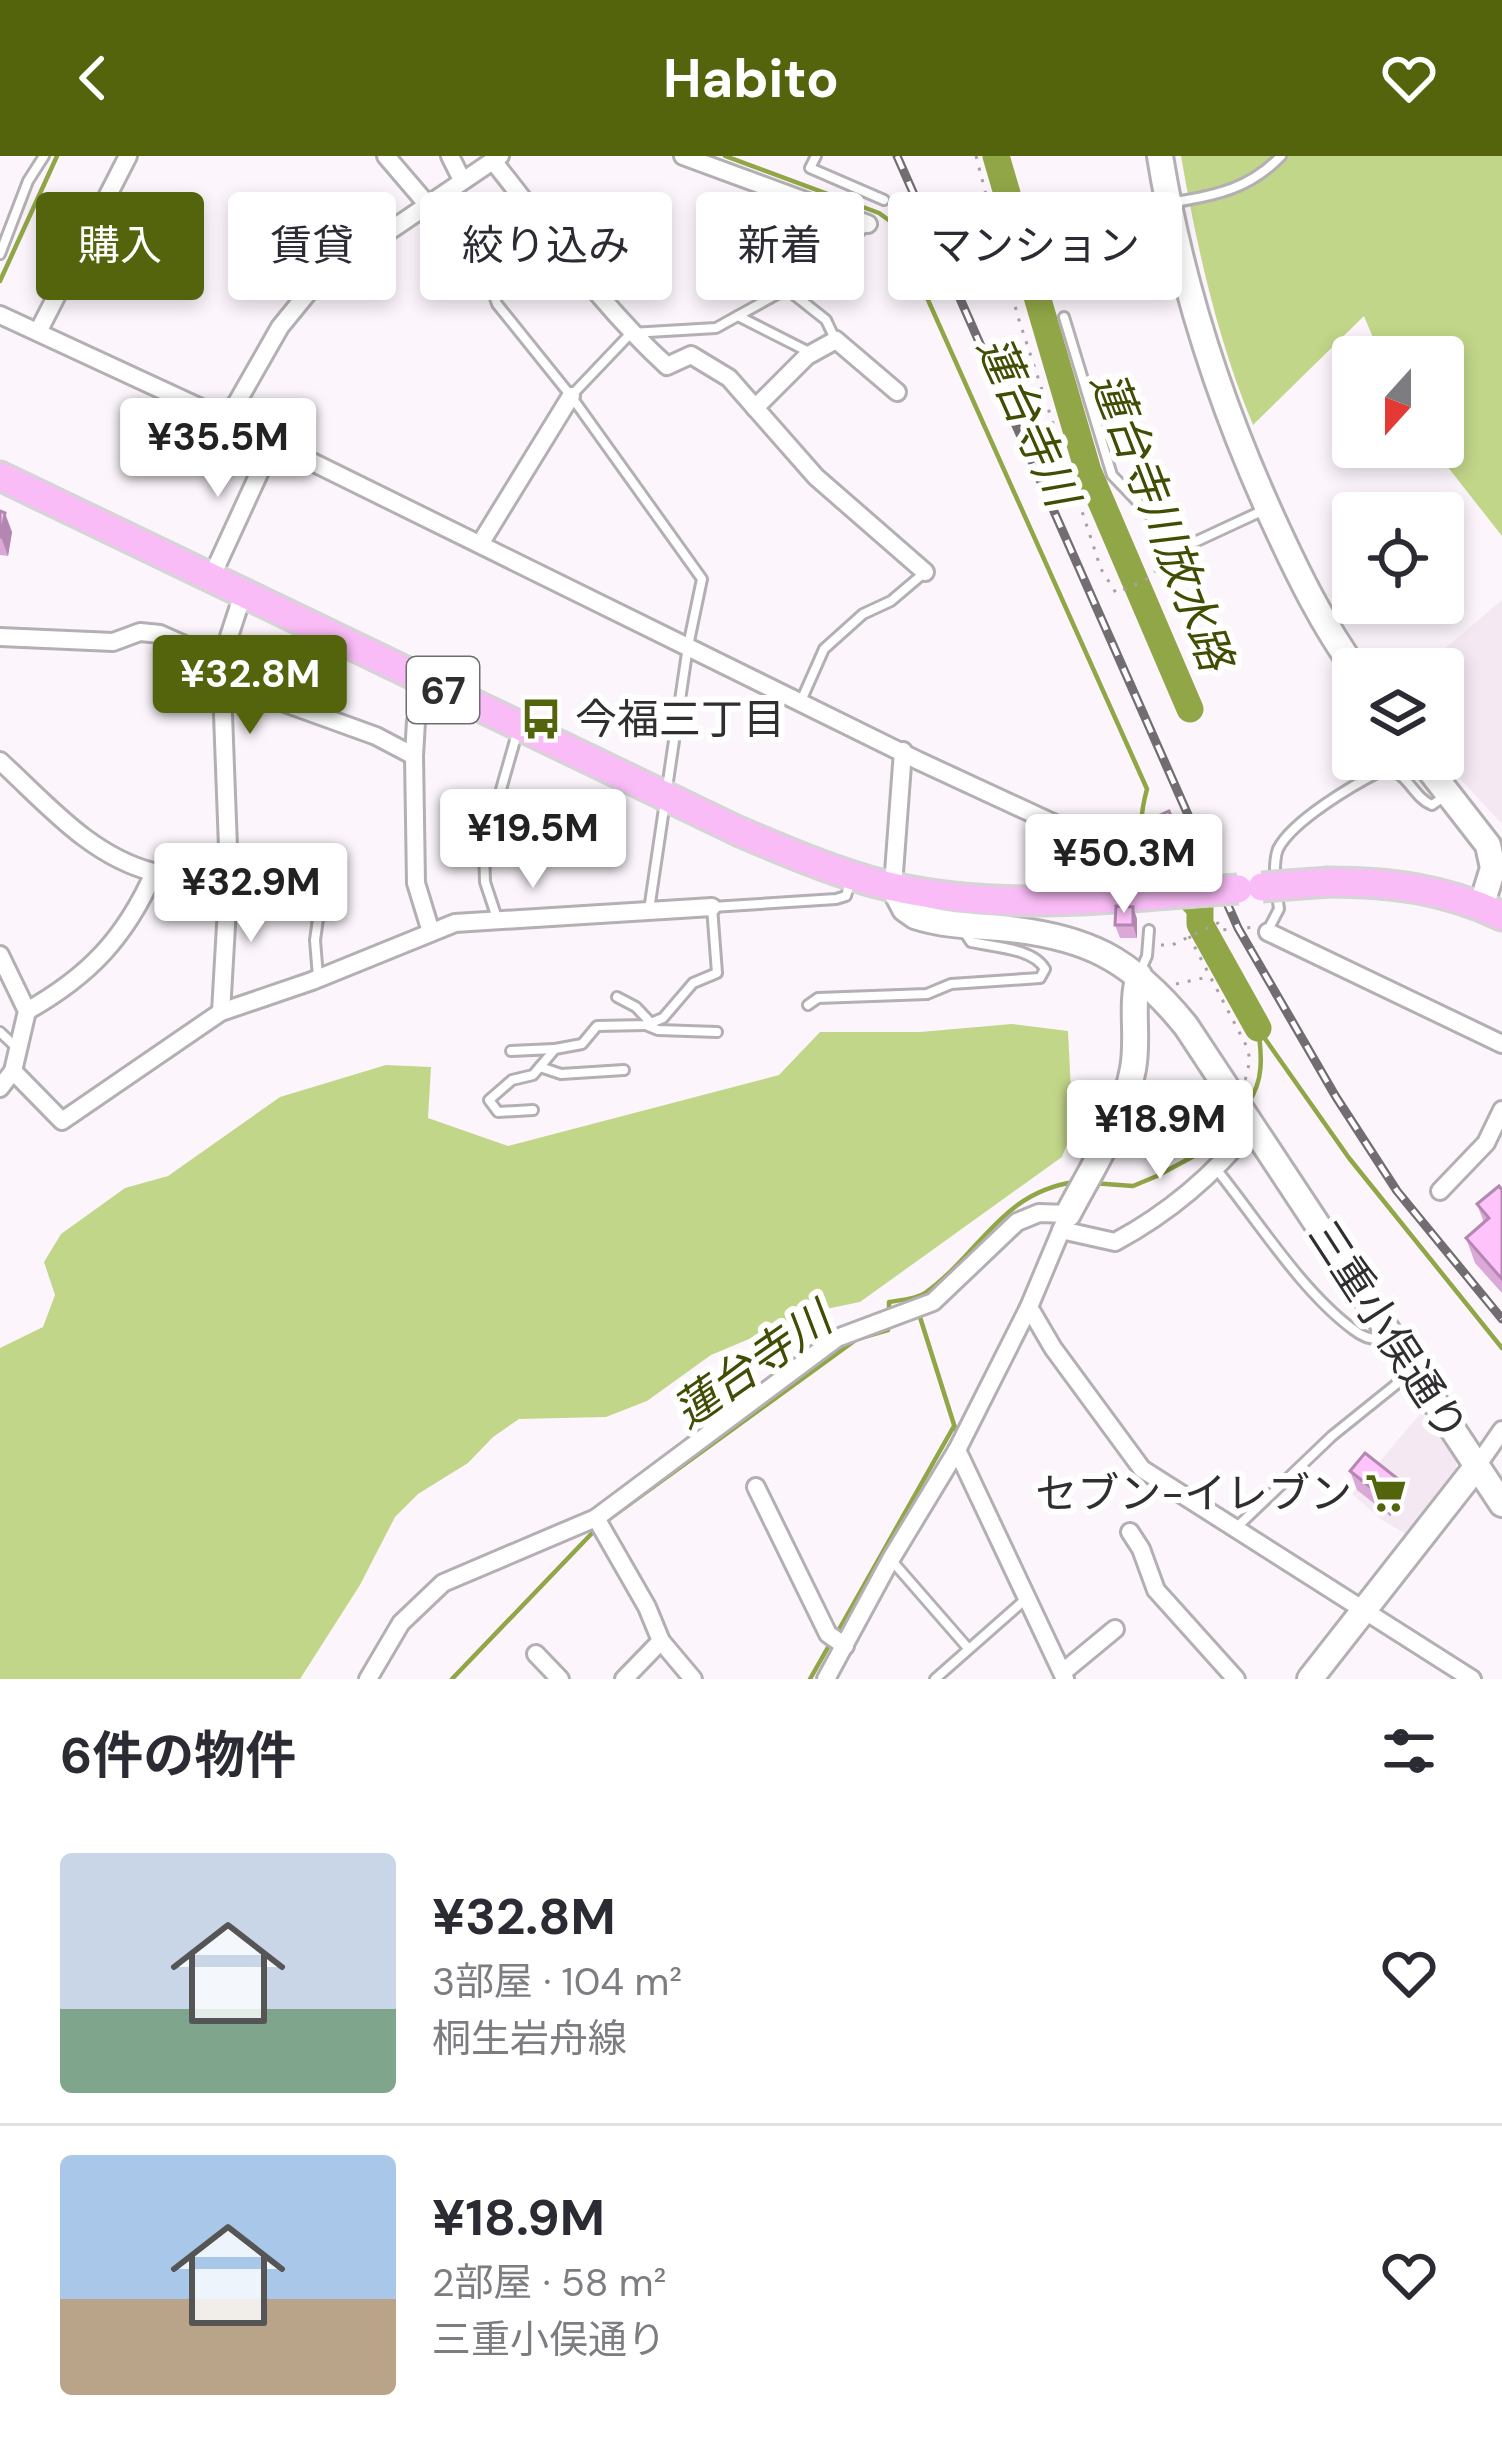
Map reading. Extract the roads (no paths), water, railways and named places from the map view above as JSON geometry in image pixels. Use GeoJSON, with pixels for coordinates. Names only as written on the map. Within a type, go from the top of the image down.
{"type":"FeatureCollection","features":[{"type":"Feature","properties":{"kind":"main road"},"geometry":{"type":"LineString","coordinates":[[1160,156],[1166,192]]}},
{"type":"Feature","properties":{"kind":"main road"},"geometry":{"type":"LineString","coordinates":[[1182,261],[1202,344],[1244,459],[1307,589],[1342,648]]}},
{"type":"Feature","properties":{"kind":"main road","name":"67"},"geometry":{"type":"LineString","coordinates":[[0,476],[737,831],[852,876],[972,898],[1039,902],[1329,882],[1415,887],[1492,912]]}},
{"type":"Feature","properties":{"kind":"main road"},"geometry":{"type":"LineString","coordinates":[[1437,780],[1488,845],[1493,868],[1492,912]]}},
{"type":"Feature","properties":{"kind":"main road","name":"三重小俣通り"},"geometry":{"type":"LineString","coordinates":[[893,886],[904,909],[915,916],[1065,937],[1099,949],[1154,988],[1244,1108],[1502,1504]]}},
{"type":"Feature","properties":{"kind":"main road"},"geometry":{"type":"LineString","coordinates":[[1074,1203],[1133,1072],[1133,996],[1138,975]]}},
{"type":"Feature","properties":{"kind":"main road"},"geometry":{"type":"LineString","coordinates":[[1310,1679],[1477,1466]]}},
{"type":"Feature","properties":{"kind":"street"},"geometry":{"type":"LineString","coordinates":[[38,330],[128,156]]}},
{"type":"Feature","properties":{"kind":"street"},"geometry":{"type":"LineString","coordinates":[[386,156],[420,195]]}},
{"type":"Feature","properties":{"kind":"street"},"geometry":{"type":"LineString","coordinates":[[450,156],[462,180]]}},
{"type":"Feature","properties":{"kind":"street"},"geometry":{"type":"LineString","coordinates":[[683,156],[868,224]]}},
{"type":"Feature","properties":{"kind":"street"},"geometry":{"type":"LineString","coordinates":[[445,192],[497,159],[600,301],[631,333],[667,366],[691,355],[728,378],[816,477],[925,572]]}},
{"type":"Feature","properties":{"kind":"street"},"geometry":{"type":"LineString","coordinates":[[227,420],[280,326],[320,278],[420,209]]}},
{"type":"Feature","properties":{"kind":"street"},"geometry":{"type":"LineString","coordinates":[[0,315],[227,420],[1082,836]]}},
{"type":"Feature","properties":{"kind":"street"},"geometry":{"type":"LineString","coordinates":[[755,408],[812,354],[836,340],[897,392]]}},
{"type":"Feature","properties":{"kind":"street"},"geometry":{"type":"LineString","coordinates":[[481,544],[572,396]]}},
{"type":"Feature","properties":{"kind":"street"},"geometry":{"type":"LineString","coordinates":[[211,578],[273,443]]}},
{"type":"Feature","properties":{"kind":"street"},"geometry":{"type":"LineString","coordinates":[[221,1012],[229,874],[221,670],[243,594]]}},
{"type":"Feature","properties":{"kind":"street"},"geometry":{"type":"LineString","coordinates":[[0,638],[113,642],[140,632],[160,634],[221,670],[414,756]]}},
{"type":"Feature","properties":{"kind":"street"},"geometry":{"type":"LineString","coordinates":[[431,932],[416,883],[414,756],[416,721],[441,689]]}},
{"type":"Feature","properties":{"kind":"street"},"geometry":{"type":"LineString","coordinates":[[893,886],[903,751]]}},
{"type":"Feature","properties":{"kind":"street"},"geometry":{"type":"LineString","coordinates":[[0,761],[51,813],[96,845],[154,873],[229,874]]}},
{"type":"Feature","properties":{"kind":"street"},"geometry":{"type":"LineString","coordinates":[[27,1011],[75,982],[106,951],[135,915],[154,873]]}},
{"type":"Feature","properties":{"kind":"street"},"geometry":{"type":"LineString","coordinates":[[13,1071],[62,1121],[221,1012],[455,923],[712,907]]}},
{"type":"Feature","properties":{"kind":"street"},"geometry":{"type":"LineString","coordinates":[[1268,932],[1502,1045]]}},
{"type":"Feature","properties":{"kind":"street"},"geometry":{"type":"LineString","coordinates":[[0,956],[27,1011],[13,1071],[0,1088]]}},
{"type":"Feature","properties":{"kind":"street"},"geometry":{"type":"LineString","coordinates":[[1074,1203],[1115,1242],[1150,1223],[1216,1169],[1244,1108]]}},
{"type":"Feature","properties":{"kind":"street"},"geometry":{"type":"LineString","coordinates":[[1440,1191],[1486,1143],[1502,1110]]}},
{"type":"Feature","properties":{"kind":"street"},"geometry":{"type":"LineString","coordinates":[[826,1679],[957,1450],[1074,1203]]}},
{"type":"Feature","properties":{"kind":"street"},"geometry":{"type":"LineString","coordinates":[[368,1679],[401,1623],[443,1583],[596,1517],[837,1337],[933,1302],[1003,1232],[1029,1216],[1074,1203]]}},
{"type":"Feature","properties":{"kind":"street"},"geometry":{"type":"LineString","coordinates":[[1028,1307],[1142,1469],[1472,1679]]}},
{"type":"Feature","properties":{"kind":"street"},"geometry":{"type":"LineString","coordinates":[[1477,1466],[1502,1430]]}},
{"type":"Feature","properties":{"kind":"street"},"geometry":{"type":"LineString","coordinates":[[957,1450],[1029,1596],[1061,1677],[1115,1629]]}},
{"type":"Feature","properties":{"kind":"street"},"geometry":{"type":"LineString","coordinates":[[756,1487],[828,1634],[845,1646]]}},
{"type":"Feature","properties":{"kind":"street"},"geometry":{"type":"LineString","coordinates":[[596,1517],[662,1641],[693,1679]]}},
{"type":"Feature","properties":{"kind":"street"},"geometry":{"type":"LineString","coordinates":[[1130,1532],[1156,1590],[1236,1679]]}},
{"type":"Feature","properties":{"kind":"street"},"geometry":{"type":"LineString","coordinates":[[624,1679],[662,1641]]}},
{"type":"Feature","properties":{"kind":"street"},"geometry":{"type":"LineString","coordinates":[[536,1654],[560,1679]]}},
{"type":"Feature","properties":{"kind":"lane"},"geometry":{"type":"LineString","coordinates":[[0,254],[28,182],[44,156]]}},
{"type":"Feature","properties":{"kind":"lane"},"geometry":{"type":"LineString","coordinates":[[816,156],[810,168],[884,200]]}},
{"type":"Feature","properties":{"kind":"lane"},"geometry":{"type":"LineString","coordinates":[[1182,200],[1232,191],[1281,156]]}},
{"type":"Feature","properties":{"kind":"lane"},"geometry":{"type":"LineString","coordinates":[[864,228],[868,224]]}},
{"type":"Feature","properties":{"kind":"lane"},"geometry":{"type":"LineString","coordinates":[[496,300],[572,396],[703,579],[688,646],[650,910]]}},
{"type":"Feature","properties":{"kind":"lane"},"geometry":{"type":"LineString","coordinates":[[572,396],[631,333],[716,328],[767,300]]}},
{"type":"Feature","properties":{"kind":"lane"},"geometry":{"type":"LineString","coordinates":[[801,300],[826,320],[836,340]]}},
{"type":"Feature","properties":{"kind":"lane"},"geometry":{"type":"LineString","coordinates":[[738,316],[812,354]]}},
{"type":"Feature","properties":{"kind":"lane"},"geometry":{"type":"LineString","coordinates":[[1064,317],[1112,475],[1182,548],[1268,508]]}},
{"type":"Feature","properties":{"kind":"lane"},"geometry":{"type":"LineString","coordinates":[[801,701],[824,649],[863,614],[892,601],[925,572]]}},
{"type":"Feature","properties":{"kind":"lane"},"geometry":{"type":"LineString","coordinates":[[497,920],[484,882],[484,849],[519,725]]}},
{"type":"Feature","properties":{"kind":"lane"},"geometry":{"type":"LineString","coordinates":[[1268,932],[1279,909],[1278,849],[1306,819],[1370,776],[1390,769],[1401,774],[1424,803],[1432,805],[1447,794]]}},
{"type":"Feature","properties":{"kind":"lane"},"geometry":{"type":"LineString","coordinates":[[1082,836],[1136,862]]}},
{"type":"Feature","properties":{"kind":"lane"},"geometry":{"type":"LineString","coordinates":[[511,1051],[582,1045],[597,1027],[648,1024],[663,1018],[693,983],[717,973],[712,907],[836,899],[846,896],[852,876]]}},
{"type":"Feature","properties":{"kind":"lane"},"geometry":{"type":"LineString","coordinates":[[318,978],[315,940],[324,877]]}},
{"type":"Feature","properties":{"kind":"lane"},"geometry":{"type":"LineString","coordinates":[[808,1005],[818,998],[927,994],[951,984],[1040,978],[1045,969],[1040,960],[970,942],[963,925]]}},
{"type":"Feature","properties":{"kind":"lane"},"geometry":{"type":"LineString","coordinates":[[1138,975],[1147,956],[1148,930]]}},
{"type":"Feature","properties":{"kind":"lane"},"geometry":{"type":"LineString","coordinates":[[617,997],[637,1007],[658,1030],[717,1032]]}},
{"type":"Feature","properties":{"kind":"lane"},"geometry":{"type":"LineString","coordinates":[[0,1032],[18,1049]]}},
{"type":"Feature","properties":{"kind":"lane"},"geometry":{"type":"LineString","coordinates":[[533,1110],[498,1112],[489,1100],[512,1080],[533,1075],[555,1049]]}},
{"type":"Feature","properties":{"kind":"lane"},"geometry":{"type":"LineString","coordinates":[[540,1067],[561,1074],[624,1070]]}},
{"type":"Feature","properties":{"kind":"lane"},"geometry":{"type":"LineString","coordinates":[[1216,1169],[1302,1278],[1355,1332],[1374,1340],[1391,1337]]}},
{"type":"Feature","properties":{"kind":"lane"},"geometry":{"type":"LineString","coordinates":[[1236,1528],[1331,1436],[1414,1369]]}},
{"type":"Feature","properties":{"kind":"lane"},"geometry":{"type":"LineString","coordinates":[[891,1559],[967,1647]]}},
{"type":"Feature","properties":{"kind":"lane"},"geometry":{"type":"LineString","coordinates":[[935,1679],[1029,1596]]}},
{"type":"Feature","properties":{"kind":"waterway"},"geometry":{"type":"LineString","coordinates":[[0,281],[57,156]]}},
{"type":"Feature","properties":{"kind":"waterway","name":"蓮台寺川"},"geometry":{"type":"LineString","coordinates":[[725,156],[879,213],[894,224],[1147,789],[1143,832],[1173,883]]}},
{"type":"Feature","properties":{"kind":"waterway","name":"蓮台寺川放水路"},"geometry":{"type":"LineString","coordinates":[[996,156],[1088,471],[1190,709]]}},
{"type":"Feature","properties":{"kind":"waterway","name":"蓮台寺川"},"geometry":{"type":"LineString","coordinates":[[1165,841],[1192,881]]}},
{"type":"Feature","properties":{"kind":"waterway","name":"蓮台寺川"},"geometry":{"type":"LineString","coordinates":[[1200,906],[1200,924],[1258,1028]]}},
{"type":"Feature","properties":{"kind":"waterway","name":"蓮台寺川"},"geometry":{"type":"LineString","coordinates":[[1184,908],[1200,924]]}},
{"type":"Feature","properties":{"kind":"waterway","name":"蓮台寺川"},"geometry":{"type":"LineString","coordinates":[[1248,1103],[1260,1067],[1258,1028]]}},
{"type":"Feature","properties":{"kind":"waterway"},"geometry":{"type":"LineString","coordinates":[[1261,1033],[1349,1158],[1502,1348]]}},
{"type":"Feature","properties":{"kind":"waterway","name":"蓮台寺川"},"geometry":{"type":"LineString","coordinates":[[1092,1183],[1133,1186],[1157,1176],[1218,1143],[1238,1117]]}},
{"type":"Feature","properties":{"kind":"waterway","name":"蓮台寺川"},"geometry":{"type":"LineString","coordinates":[[889,1314],[889,1302],[925,1293],[1028,1198],[1075,1182]]}},
{"type":"Feature","properties":{"kind":"waterway"},"geometry":{"type":"LineString","coordinates":[[919,1314],[956,1431]]}},
{"type":"Feature","properties":{"kind":"waterway","name":"蓮台寺川"},"geometry":{"type":"LineString","coordinates":[[605,1522],[857,1339],[888,1330],[888,1325]]}},
{"type":"Feature","properties":{"kind":"waterway"},"geometry":{"type":"LineString","coordinates":[[837,1633],[954,1426]]}},
{"type":"Feature","properties":{"kind":"waterway","name":"蓮台寺川"},"geometry":{"type":"LineString","coordinates":[[452,1679],[596,1529]]}},
{"type":"Feature","properties":{"kind":"waterway"},"geometry":{"type":"LineString","coordinates":[[810,1679],[831,1642]]}},
{"type":"Feature","properties":{"kind":"railway"},"geometry":{"type":"LineString","coordinates":[[897,156],[1238,928],[1397,1191],[1502,1319]]}},
{"type":"Feature","properties":{"kind":"place","name":"今福三丁目"},"geometry":{"type":"Point","coordinates":[541,719]}},
{"type":"Feature","properties":{"kind":"place","name":"セブン-イレブン"},"geometry":{"type":"Point","coordinates":[1386,1493]}}]}
